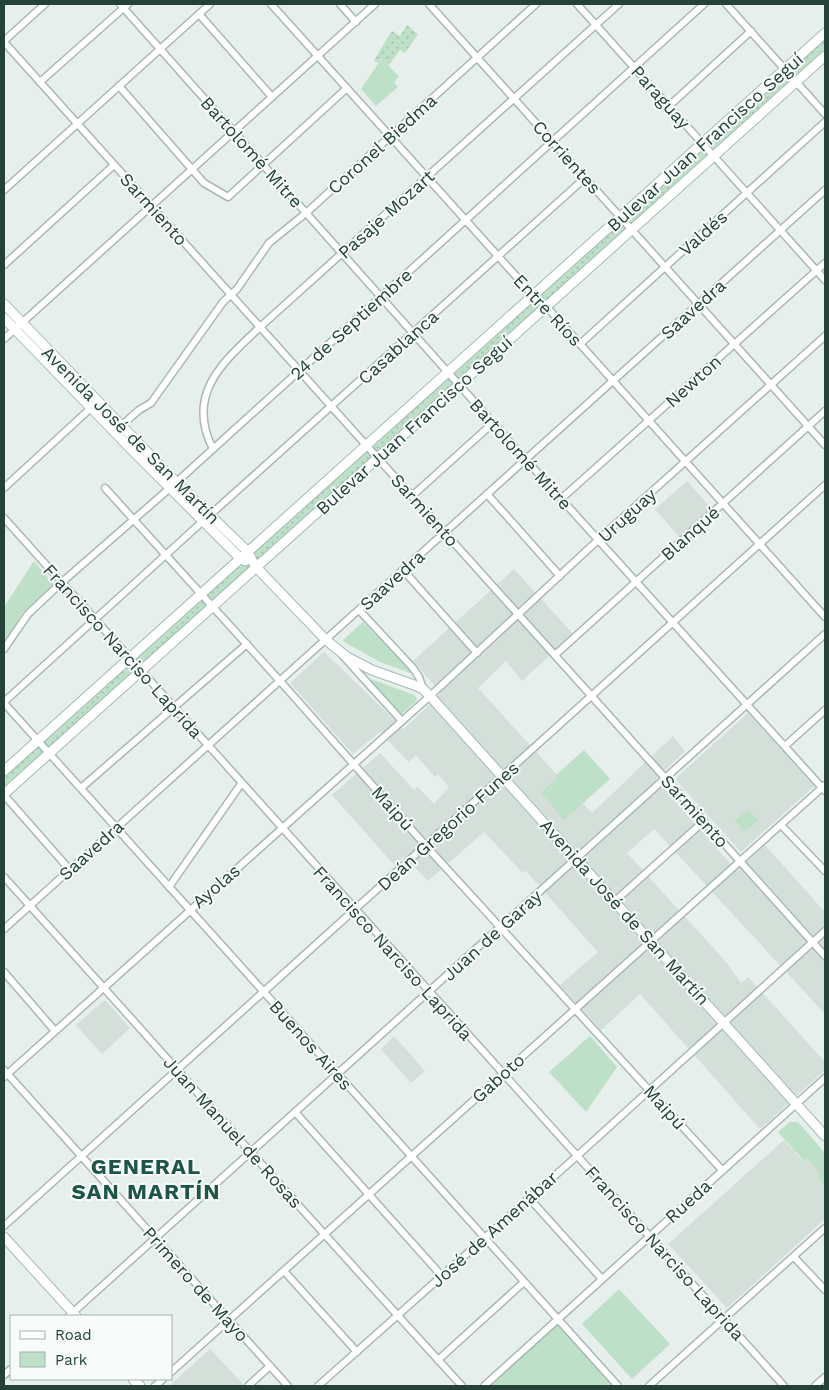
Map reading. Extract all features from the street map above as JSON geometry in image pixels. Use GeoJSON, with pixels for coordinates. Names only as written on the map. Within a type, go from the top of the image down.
{"type":"FeatureCollection","features":[{"type":"Feature","properties":{"kind":"main road","name":"Bulevar Juan Francisco Seguí"},"geometry":{"type":"LineString","coordinates":[[4,771],[825,33]]}},
{"type":"Feature","properties":{"kind":"main road","name":"Bulevar Juan Francisco Seguí"},"geometry":{"type":"LineString","coordinates":[[4,795],[825,56]]}},
{"type":"Feature","properties":{"kind":"main road","name":"Avenida José de San Martín"},"geometry":{"type":"LineString","coordinates":[[4,304],[18,326],[173,485],[244,554],[326,640],[337,650],[359,664],[427,692],[825,1136]]}},
{"type":"Feature","properties":{"kind":"main road","name":"Avenida José de San Martín"},"geometry":{"type":"LineString","coordinates":[[4,318],[18,326]]}},
{"type":"Feature","properties":{"kind":"main road","name":"Avenida José de San Martín"},"geometry":{"type":"LineString","coordinates":[[94,405],[121,426],[173,485]]}},
{"type":"Feature","properties":{"kind":"main road"},"geometry":{"type":"LineString","coordinates":[[4,1237],[72,1315]]}},
{"type":"Feature","properties":{"kind":"street"},"geometry":{"type":"LineString","coordinates":[[4,41],[45,4]]}},
{"type":"Feature","properties":{"kind":"street"},"geometry":{"type":"LineString","coordinates":[[4,190],[210,4]]}},
{"type":"Feature","properties":{"kind":"street","name":"Entre Ríos"},"geometry":{"type":"LineString","coordinates":[[271,4],[533,295],[546,306],[825,617]]}},
{"type":"Feature","properties":{"kind":"street"},"geometry":{"type":"LineString","coordinates":[[340,4],[356,22]]}},
{"type":"Feature","properties":{"kind":"street"},"geometry":{"type":"LineString","coordinates":[[4,339],[375,4]]}},
{"type":"Feature","properties":{"kind":"street","name":"Corrientes"},"geometry":{"type":"LineString","coordinates":[[429,4],[825,445]]}},
{"type":"Feature","properties":{"kind":"street","name":"Coronel Biedma"},"geometry":{"type":"LineString","coordinates":[[121,426],[151,402],[223,302],[237,289],[270,243],[306,213],[536,4]]}},
{"type":"Feature","properties":{"kind":"street","name":"Paraguay"},"geometry":{"type":"LineString","coordinates":[[577,4],[825,280]]}},
{"type":"Feature","properties":{"kind":"street","name":"Pasaje Mozart"},"geometry":{"type":"LineString","coordinates":[[213,449],[205,434],[203,416],[206,396],[211,381],[220,367],[260,327],[619,4]]}},
{"type":"Feature","properties":{"kind":"street","name":"24 de Septiembre"},"geometry":{"type":"LineString","coordinates":[[4,649],[28,614],[61,583],[213,449],[704,4]]}},
{"type":"Feature","properties":{"kind":"street"},"geometry":{"type":"LineString","coordinates":[[726,4],[825,114]]}},
{"type":"Feature","properties":{"kind":"street"},"geometry":{"type":"LineString","coordinates":[[40,82],[124,5]]}},
{"type":"Feature","properties":{"kind":"street","name":"Bartolomé Mitre"},"geometry":{"type":"LineString","coordinates":[[124,5],[160,49],[382,296],[526,460],[824,787]]}},
{"type":"Feature","properties":{"kind":"street"},"geometry":{"type":"LineString","coordinates":[[199,14],[272,97]]}},
{"type":"Feature","properties":{"kind":"street"},"geometry":{"type":"LineString","coordinates":[[669,106],[751,31]]}},
{"type":"Feature","properties":{"kind":"street","name":"Sarmiento"},"geometry":{"type":"LineString","coordinates":[[4,41],[825,956]]}},
{"type":"Feature","properties":{"kind":"street"},"geometry":{"type":"LineString","coordinates":[[119,86],[204,183],[228,197],[347,88]]}},
{"type":"Feature","properties":{"kind":"street","name":"Valdés"},"geometry":{"type":"LineString","coordinates":[[580,344],[825,122]]}},
{"type":"Feature","properties":{"kind":"street"},"geometry":{"type":"LineString","coordinates":[[4,265],[114,165]]}},
{"type":"Feature","properties":{"kind":"street","name":"Casablanca"},"geometry":{"type":"LineString","coordinates":[[4,702],[585,178]]}},
{"type":"Feature","properties":{"kind":"street","name":"Saavedra"},"geometry":{"type":"LineString","coordinates":[[4,929],[825,190]]}},
{"type":"Feature","properties":{"kind":"street","name":"Newton"},"geometry":{"type":"LineString","coordinates":[[561,499],[825,263]]}},
{"type":"Feature","properties":{"kind":"street","name":"Uruguay"},"geometry":{"type":"LineString","coordinates":[[427,692],[477,653],[598,540],[825,336]]}},
{"type":"Feature","properties":{"kind":"street"},"geometry":{"type":"LineString","coordinates":[[4,488],[94,405]]}},
{"type":"Feature","properties":{"kind":"street","name":"Blanqué"},"geometry":{"type":"LineString","coordinates":[[555,656],[825,411]]}},
{"type":"Feature","properties":{"kind":"street"},"geometry":{"type":"LineString","coordinates":[[412,496],[493,423]]}},
{"type":"Feature","properties":{"kind":"street","name":"Deán Gregorio Funes"},"geometry":{"type":"LineString","coordinates":[[4,1226],[825,486]]}},
{"type":"Feature","properties":{"kind":"street","name":"Maipú"},"geometry":{"type":"LineString","coordinates":[[105,488],[213,606],[426,846],[722,1170]]}},
{"type":"Feature","properties":{"kind":"street"},"geometry":{"type":"LineString","coordinates":[[487,494],[560,576]]}},
{"type":"Feature","properties":{"kind":"street","name":"Francisco Narciso Laprida"},"geometry":{"type":"LineString","coordinates":[[4,518],[140,672],[784,1386]]}},
{"type":"Feature","properties":{"kind":"street"},"geometry":{"type":"LineString","coordinates":[[403,570],[477,653]]}},
{"type":"Feature","properties":{"kind":"street","name":"Avenida José de San Martín"},"geometry":{"type":"LineString","coordinates":[[359,610],[412,668],[427,692]]}},
{"type":"Feature","properties":{"kind":"street","name":"Juan de Garay"},"geometry":{"type":"LineString","coordinates":[[72,1315],[428,991],[825,634]]}},
{"type":"Feature","properties":{"kind":"street"},"geometry":{"type":"LineString","coordinates":[[81,788],[246,644]]}},
{"type":"Feature","properties":{"kind":"street","name":"Avenida José de San Martín"},"geometry":{"type":"LineString","coordinates":[[337,650],[402,721]]}},
{"type":"Feature","properties":{"kind":"street","name":"Ayolas"},"geometry":{"type":"LineString","coordinates":[[5,1074],[104,988],[402,721],[427,692]]}},
{"type":"Feature","properties":{"kind":"street","name":"Buenos Aires"},"geometry":{"type":"LineString","coordinates":[[4,702],[618,1386]]}},
{"type":"Feature","properties":{"kind":"street"},"geometry":{"type":"LineString","coordinates":[[785,746],[825,710]]}},
{"type":"Feature","properties":{"kind":"street"},"geometry":{"type":"LineString","coordinates":[[170,887],[241,784]]}},
{"type":"Feature","properties":{"kind":"street","name":"Gaboto"},"geometry":{"type":"LineString","coordinates":[[172,1371],[824,787]]}},
{"type":"Feature","properties":{"kind":"street"},"geometry":{"type":"LineString","coordinates":[[4,795],[70,870]]}},
{"type":"Feature","properties":{"kind":"street"},"geometry":{"type":"LineString","coordinates":[[615,901],[704,821]]}},
{"type":"Feature","properties":{"kind":"street"},"geometry":{"type":"LineString","coordinates":[[781,825],[825,871]]}},
{"type":"Feature","properties":{"kind":"street","name":"Juan Manuel de Rosas"},"geometry":{"type":"LineString","coordinates":[[4,877],[462,1386]]}},
{"type":"Feature","properties":{"kind":"street","name":"José de Amenábar"},"geometry":{"type":"LineString","coordinates":[[318,1386],[577,1156],[825,931]]}},
{"type":"Feature","properties":{"kind":"street"},"geometry":{"type":"LineString","coordinates":[[4,972],[55,1031]]}},
{"type":"Feature","properties":{"kind":"street","name":"Primero de Mayo"},"geometry":{"type":"LineString","coordinates":[[5,1074],[288,1386]]}},
{"type":"Feature","properties":{"kind":"street","name":"Rueda"},"geometry":{"type":"LineString","coordinates":[[484,1386],[825,1078]]}},
{"type":"Feature","properties":{"kind":"street"},"geometry":{"type":"LineString","coordinates":[[295,1112],[441,1275]]}},
{"type":"Feature","properties":{"kind":"street"},"geometry":{"type":"LineString","coordinates":[[530,1198],[602,1279]]}},
{"type":"Feature","properties":{"kind":"street"},"geometry":{"type":"LineString","coordinates":[[650,1386],[825,1228]]}},
{"type":"Feature","properties":{"kind":"street"},"geometry":{"type":"LineString","coordinates":[[794,1257],[825,1290]]}},
{"type":"Feature","properties":{"kind":"street"},"geometry":{"type":"LineString","coordinates":[[284,1272],[357,1352]]}},
{"type":"Feature","properties":{"kind":"street"},"geometry":{"type":"LineString","coordinates":[[438,1360],[524,1282]]}},
{"type":"Feature","properties":{"kind":"street"},"geometry":{"type":"LineString","coordinates":[[248,1386],[270,1366]]}},
{"type":"Feature","properties":{"kind":"street"},"geometry":{"type":"LineString","coordinates":[[814,1386],[825,1377]]}},
{"type":"Feature","properties":{"kind":"shaded area"},"geometry":{"type":"Polygon","coordinates":[[[687,481],[713,510],[680,538],[655,509],[687,481]]]}},
{"type":"Feature","properties":{"kind":"shaded area"},"geometry":{"type":"Polygon","coordinates":[[[514,569],[573,634],[522,681],[506,661],[478,688],[592,813],[673,736],[685,751],[656,779],[737,871],[765,845],[825,912],[825,1014],[654,829],[627,853],[727,963],[741,983],[748,977],[825,1062],[825,1070],[760,1129],[640,994],[601,1030],[560,985],[598,952],[526,871],[523,873],[484,832],[428,881],[404,856],[395,866],[332,795],[380,753],[414,790],[418,787],[434,804],[449,787],[438,774],[435,777],[416,755],[409,762],[380,732],[353,754],[290,683],[324,652],[404,729],[441,693],[413,661],[514,569]]]}},
{"type":"Feature","properties":{"kind":"shaded area"},"geometry":{"type":"Polygon","coordinates":[[[748,713],[814,786],[741,852],[675,779],[748,713]]]}},
{"type":"Feature","properties":{"kind":"shaded area"},"geometry":{"type":"Polygon","coordinates":[[[105,1000],[130,1028],[102,1054],[76,1025],[105,1000]]]}},
{"type":"Feature","properties":{"kind":"shaded area"},"geometry":{"type":"Polygon","coordinates":[[[394,1036],[425,1071],[411,1083],[381,1049],[394,1036]]]}},
{"type":"Feature","properties":{"kind":"shaded area"},"geometry":{"type":"Polygon","coordinates":[[[784,1140],[803,1161],[807,1158],[821,1173],[817,1176],[825,1186],[825,1219],[727,1308],[668,1244],[784,1140]]]}},
{"type":"Feature","properties":{"kind":"shaded area"},"geometry":{"type":"Polygon","coordinates":[[[210,1349],[243,1384],[241,1386],[169,1386],[210,1349]]]}},
{"type":"Feature","properties":{"kind":"green space"},"geometry":{"type":"Polygon","coordinates":[[[407,25],[418,34],[405,53],[400,50],[389,65],[382,58],[378,63],[374,60],[392,31],[400,36],[407,25]]]}},
{"type":"Feature","properties":{"kind":"green space"},"geometry":{"type":"Polygon","coordinates":[[[825,33],[825,56],[4,794],[4,771],[825,33]]]}},
{"type":"Feature","properties":{"kind":"green space"},"geometry":{"type":"Polygon","coordinates":[[[382,58],[399,77],[394,82],[398,87],[376,106],[361,89],[382,58]]]}},
{"type":"Feature","properties":{"kind":"green space"},"geometry":{"type":"Polygon","coordinates":[[[34,561],[54,585],[23,612],[4,643],[4,607],[34,561]]]}},
{"type":"Feature","properties":{"kind":"green space"},"geometry":{"type":"Polygon","coordinates":[[[363,622],[410,669],[410,673],[380,662],[344,642],[343,640],[363,622]]]}},
{"type":"Feature","properties":{"kind":"green space"},"geometry":{"type":"Polygon","coordinates":[[[371,679],[414,695],[417,698],[416,701],[401,715],[371,683],[371,679]]]}},
{"type":"Feature","properties":{"kind":"green space"},"geometry":{"type":"Polygon","coordinates":[[[584,750],[610,779],[564,820],[541,793],[557,778],[555,776],[584,750]]]}},
{"type":"Feature","properties":{"kind":"green space"},"geometry":{"type":"Polygon","coordinates":[[[748,809],[758,820],[745,832],[735,821],[748,809]]]}},
{"type":"Feature","properties":{"kind":"green space"},"geometry":{"type":"Polygon","coordinates":[[[590,1036],[617,1067],[586,1112],[549,1072],[590,1036]]]}},
{"type":"Feature","properties":{"kind":"green space"},"geometry":{"type":"Polygon","coordinates":[[[790,1122],[798,1122],[825,1153],[825,1186],[817,1176],[820,1173],[807,1158],[804,1161],[778,1132],[790,1122]]]}},
{"type":"Feature","properties":{"kind":"green space"},"geometry":{"type":"Polygon","coordinates":[[[619,1289],[670,1344],[632,1379],[582,1324],[619,1289]]]}},
{"type":"Feature","properties":{"kind":"green space"},"geometry":{"type":"Polygon","coordinates":[[[558,1319],[618,1386],[484,1386],[558,1319]]]}},
{"type":"Feature","properties":{"kind":"district","name":"GENERAL SAN MARTÍN"},"geometry":{"type":"Point","coordinates":[146,1178]}}]}
